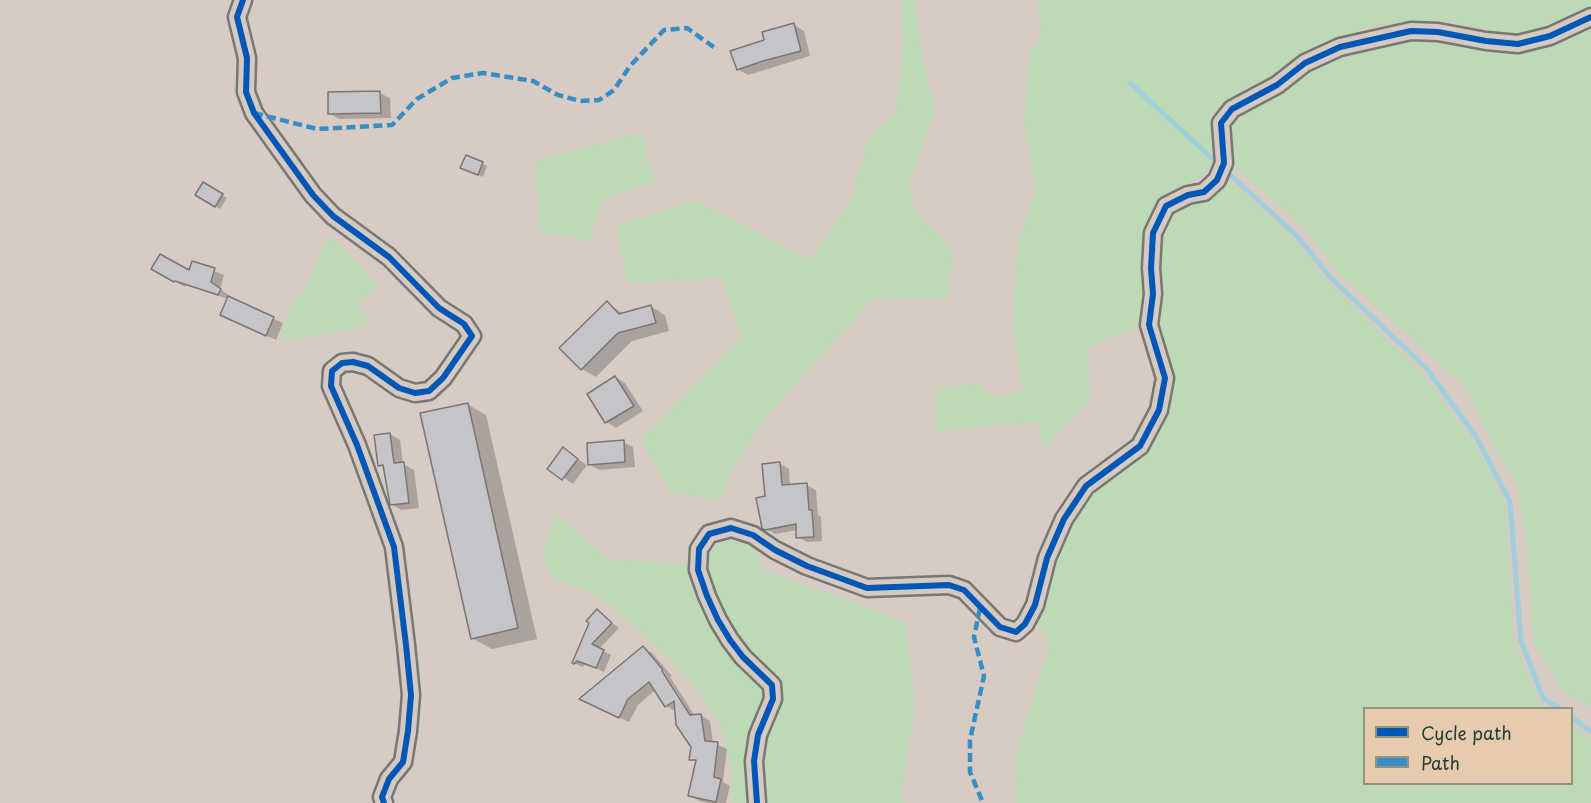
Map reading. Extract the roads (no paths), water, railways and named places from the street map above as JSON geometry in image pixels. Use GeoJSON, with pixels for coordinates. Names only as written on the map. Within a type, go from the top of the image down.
{"type":"FeatureCollection","features":[{"type":"Feature","properties":{"kind":"street"},"geometry":{"type":"LineString","coordinates":[[243,0],[237,17],[247,58],[246,92],[254,113],[313,195],[333,216],[389,257],[439,308],[464,324],[472,336],[443,378],[429,391],[415,393],[399,388],[368,366],[353,362],[342,363],[332,370],[331,386],[357,445],[394,547],[411,695],[403,762],[389,779],[382,797],[384,803]]}},
{"type":"Feature","properties":{"kind":"street"},"geometry":{"type":"LineString","coordinates":[[757,803],[754,761],[758,735],[773,699],[772,685],[743,657],[730,640],[707,596],[698,570],[699,549],[709,534],[731,528],[753,535],[775,550],[807,566],[867,588],[949,585],[964,590],[1000,627],[1016,632],[1025,624],[1035,605],[1047,558],[1064,519],[1086,486],[1140,446],[1159,410],[1165,378],[1149,325],[1153,294],[1151,268],[1153,233],[1166,206],[1188,195],[1204,192],[1217,180],[1224,163],[1221,123],[1232,110],[1277,85],[1305,63],[1340,47],[1411,32],[1438,32],[1518,44],[1550,36],[1591,17]]}},
{"type":"Feature","properties":{"kind":"waterway"},"geometry":{"type":"LineString","coordinates":[[1130,83],[1297,236],[1330,277],[1426,368],[1477,438],[1510,502],[1521,641],[1543,698],[1557,707]]}},
{"type":"Feature","properties":{"kind":"waterway"},"geometry":{"type":"LineString","coordinates":[[1573,719],[1591,731]]}}]}
